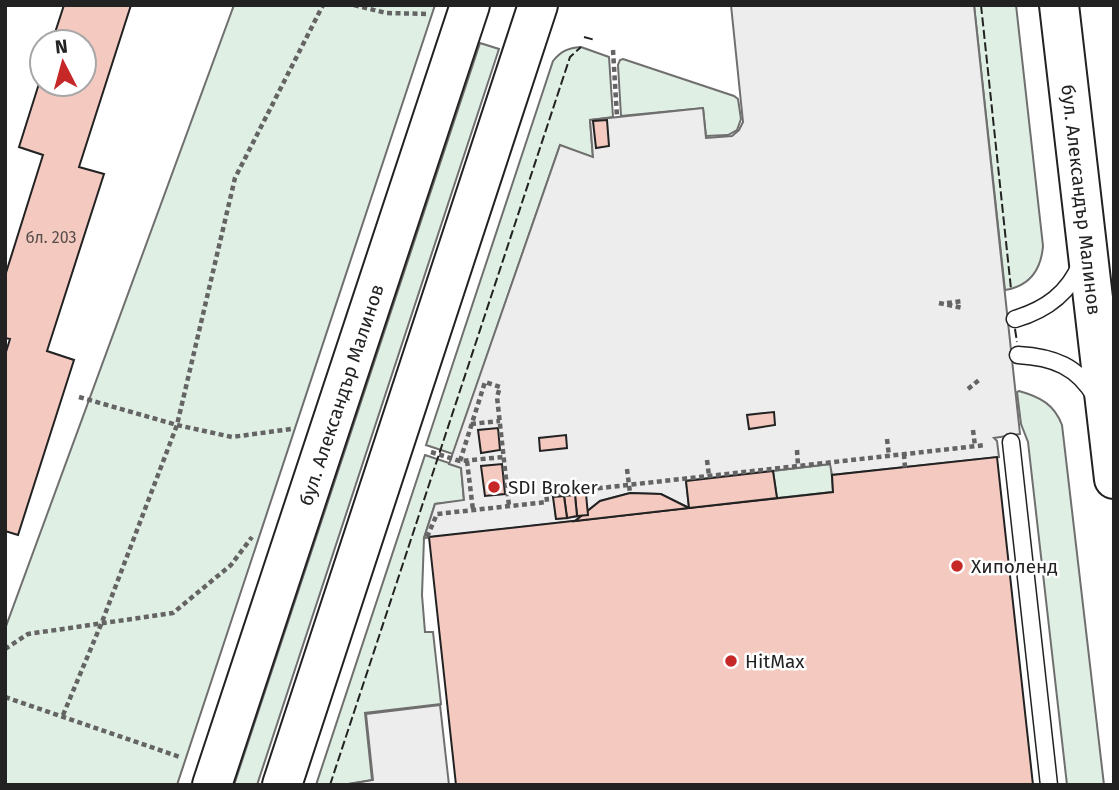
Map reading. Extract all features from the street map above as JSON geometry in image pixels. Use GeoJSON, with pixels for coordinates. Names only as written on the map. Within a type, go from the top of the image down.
{"type":"FeatureCollection","features":[{"type":"Feature","properties":{"kind":"street","name":"бул. Александър Малинов"},"geometry":{"type":"LineString","coordinates":[[1059,5],[1114,479]]}},
{"type":"Feature","properties":{"kind":"street"},"geometry":{"type":"LineString","coordinates":[[282,785],[534,6]]}},
{"type":"Feature","properties":{"kind":"street","name":"бул. Александър Малинов"},"geometry":{"type":"LineString","coordinates":[[212,785],[453,10]]}},
{"type":"Feature","properties":{"kind":"lane"},"geometry":{"type":"LineString","coordinates":[[1015,319],[1038,312],[1058,298],[1072,282],[1085,247]]}},
{"type":"Feature","properties":{"kind":"lane"},"geometry":{"type":"LineString","coordinates":[[1018,355],[1044,357],[1064,365],[1080,377],[1107,419]]}},
{"type":"Feature","properties":{"kind":"lane"},"geometry":{"type":"LineString","coordinates":[[1011,442],[1049,785]]}},
{"type":"Feature","properties":{"kind":"path"},"geometry":{"type":"LineString","coordinates":[[63,715],[102,622],[177,425],[235,178],[323,5]]}},
{"type":"Feature","properties":{"kind":"path"},"geometry":{"type":"LineString","coordinates":[[354,5],[386,13],[453,10]]}},
{"type":"Feature","properties":{"kind":"path"},"geometry":{"type":"LineString","coordinates":[[613,50],[617,117]]}},
{"type":"Feature","properties":{"kind":"path"},"geometry":{"type":"LineString","coordinates":[[962,301],[939,303],[963,308]]}},
{"type":"Feature","properties":{"kind":"path"},"geometry":{"type":"LineString","coordinates":[[968,389],[979,380]]}},
{"type":"Feature","properties":{"kind":"path"},"geometry":{"type":"LineString","coordinates":[[460,461],[485,382],[500,387],[497,397],[509,506]]}},
{"type":"Feature","properties":{"kind":"path"},"geometry":{"type":"LineString","coordinates":[[79,397],[177,425],[232,437],[291,429]]}},
{"type":"Feature","properties":{"kind":"path"},"geometry":{"type":"LineString","coordinates":[[471,424],[500,421]]}},
{"type":"Feature","properties":{"kind":"path"},"geometry":{"type":"LineString","coordinates":[[973,430],[975,446]]}},
{"type":"Feature","properties":{"kind":"path"},"geometry":{"type":"LineString","coordinates":[[887,439],[889,456]]}},
{"type":"Feature","properties":{"kind":"path"},"geometry":{"type":"LineString","coordinates":[[547,494],[1011,442]]}},
{"type":"Feature","properties":{"kind":"path"},"geometry":{"type":"LineString","coordinates":[[421,449],[460,461],[504,457]]}},
{"type":"Feature","properties":{"kind":"path"},"geometry":{"type":"LineString","coordinates":[[797,450],[798,466]]}},
{"type":"Feature","properties":{"kind":"path"},"geometry":{"type":"LineString","coordinates":[[904,454],[905,468]]}},
{"type":"Feature","properties":{"kind":"path"},"geometry":{"type":"LineString","coordinates":[[707,460],[709,476]]}},
{"type":"Feature","properties":{"kind":"path"},"geometry":{"type":"LineString","coordinates":[[467,461],[473,510]]}},
{"type":"Feature","properties":{"kind":"path"},"geometry":{"type":"LineString","coordinates":[[627,468],[630,493]]}},
{"type":"Feature","properties":{"kind":"path"},"geometry":{"type":"LineString","coordinates":[[427,537],[437,514],[547,502],[545,478]]}},
{"type":"Feature","properties":{"kind":"path"},"geometry":{"type":"LineString","coordinates":[[5,649],[28,634],[173,613],[231,565],[255,533]]}},
{"type":"Feature","properties":{"kind":"path"},"geometry":{"type":"LineString","coordinates":[[5,697],[180,757]]}},
{"type":"Feature","properties":{"kind":"green space"},"geometry":{"type":"Polygon","coordinates":[[[234,5],[435,5],[177,785],[5,785],[5,629],[234,5]]]}},
{"type":"Feature","properties":{"kind":"green space"},"geometry":{"type":"Polygon","coordinates":[[[974,5],[1016,5],[1043,246],[1040,262],[1033,276],[1021,285],[1005,290],[974,5]]]}},
{"type":"Feature","properties":{"kind":"green space"},"geometry":{"type":"Polygon","coordinates":[[[480,43],[499,49],[257,785],[234,785],[480,43]]]}},
{"type":"Feature","properties":{"kind":"green space"},"geometry":{"type":"Polygon","coordinates":[[[581,47],[609,57],[613,117],[590,120],[593,158],[560,145],[453,454],[426,445],[553,61],[565,51],[581,47]]]}},
{"type":"Feature","properties":{"kind":"green space"},"geometry":{"type":"Polygon","coordinates":[[[623,59],[734,96],[738,99],[741,119],[737,130],[728,135],[706,136],[703,108],[621,116],[618,65],[623,59]]]}},
{"type":"Feature","properties":{"kind":"green space"},"geometry":{"type":"Polygon","coordinates":[[[1019,391],[1045,402],[1062,425],[1104,785],[1067,785],[1028,442],[1021,424],[1019,391]]]}},
{"type":"Feature","properties":{"kind":"green space"},"geometry":{"type":"Polygon","coordinates":[[[425,455],[461,467],[464,501],[435,504],[424,538],[422,595],[425,632],[433,632],[441,704],[365,713],[372,780],[342,785],[316,785],[425,455]]]}},
{"type":"Feature","properties":{"kind":"green space"},"geometry":{"type":"Polygon","coordinates":[[[831,464],[833,492],[777,498],[773,471],[831,464]]]}},
{"type":"Feature","properties":{"kind":"shaded area"},"geometry":{"type":"Polygon","coordinates":[[[731,5],[974,5],[1020,434],[994,438],[997,441],[999,457],[832,475],[830,464],[686,481],[689,508],[661,494],[630,493],[600,501],[587,511],[585,494],[554,497],[556,519],[581,516],[575,521],[424,538],[435,504],[464,500],[461,468],[449,464],[560,145],[593,157],[590,120],[703,108],[706,138],[732,136],[743,122],[731,5]]]}},
{"type":"Feature","properties":{"kind":"shaded area"},"geometry":{"type":"Polygon","coordinates":[[[440,705],[449,785],[344,785],[373,780],[366,714],[440,705]]]}},
{"type":"Feature","properties":{"kind":"building"},"geometry":{"type":"Polygon","coordinates":[[[64,5],[131,5],[79,167],[104,174],[47,351],[74,360],[18,535],[5,531],[5,355],[10,339],[5,338],[5,276],[43,155],[19,147],[34,98],[98,98],[98,28],[57,28],[64,5]]]}},
{"type":"Feature","properties":{"kind":"building"},"geometry":{"type":"Polygon","coordinates":[[[607,120],[609,146],[596,148],[593,121],[607,120]]]}},
{"type":"Feature","properties":{"kind":"building"},"geometry":{"type":"Polygon","coordinates":[[[774,412],[775,425],[749,429],[747,415],[774,412]]]}},
{"type":"Feature","properties":{"kind":"building"},"geometry":{"type":"Polygon","coordinates":[[[498,428],[500,450],[481,453],[478,430],[498,428]]]}},
{"type":"Feature","properties":{"kind":"building"},"geometry":{"type":"Polygon","coordinates":[[[566,435],[567,448],[540,451],[539,438],[566,435]]]}},
{"type":"Feature","properties":{"kind":"building","name":"HitMax"},"geometry":{"type":"Polygon","coordinates":[[[997,457],[1033,785],[456,785],[429,537],[833,492],[832,475],[997,457]]]}},
{"type":"Feature","properties":{"kind":"building","name":"SDI Broker"},"geometry":{"type":"Polygon","coordinates":[[[502,464],[505,494],[485,496],[481,466],[502,464]]]}},
{"type":"Feature","properties":{"kind":"building"},"geometry":{"type":"Polygon","coordinates":[[[773,471],[777,498],[689,508],[686,481],[773,471]]]}},
{"type":"Feature","properties":{"kind":"building"},"geometry":{"type":"Polygon","coordinates":[[[630,493],[661,494],[689,508],[575,521],[600,501],[630,493]]]}},
{"type":"Feature","properties":{"kind":"building"},"geometry":{"type":"Polygon","coordinates":[[[586,494],[588,515],[577,516],[575,495],[586,494]]]}},
{"type":"Feature","properties":{"kind":"building"},"geometry":{"type":"Polygon","coordinates":[[[575,495],[577,516],[567,518],[564,496],[575,495]]]}},
{"type":"Feature","properties":{"kind":"building"},"geometry":{"type":"Polygon","coordinates":[[[564,496],[567,518],[556,519],[553,497],[564,496]]]}},
{"type":"Feature","properties":{"kind":"fence"},"geometry":{"type":"LineString","coordinates":[[981,5],[1011,289]]}},
{"type":"Feature","properties":{"kind":"fence"},"geometry":{"type":"LineString","coordinates":[[584,37],[595,40]]}},
{"type":"Feature","properties":{"kind":"fence"},"geometry":{"type":"LineString","coordinates":[[330,785],[570,57],[581,47]]}},
{"type":"Feature","properties":{"kind":"fence"},"geometry":{"type":"LineString","coordinates":[[1015,329],[1017,342]]}},
{"type":"Feature","properties":{"kind":"place","name":"SDI Broker"},"geometry":{"type":"Point","coordinates":[494,487]}},
{"type":"Feature","properties":{"kind":"place","name":"Хиполенд"},"geometry":{"type":"Point","coordinates":[957,566]}},
{"type":"Feature","properties":{"kind":"place","name":"HitMax"},"geometry":{"type":"Point","coordinates":[731,661]}}]}
